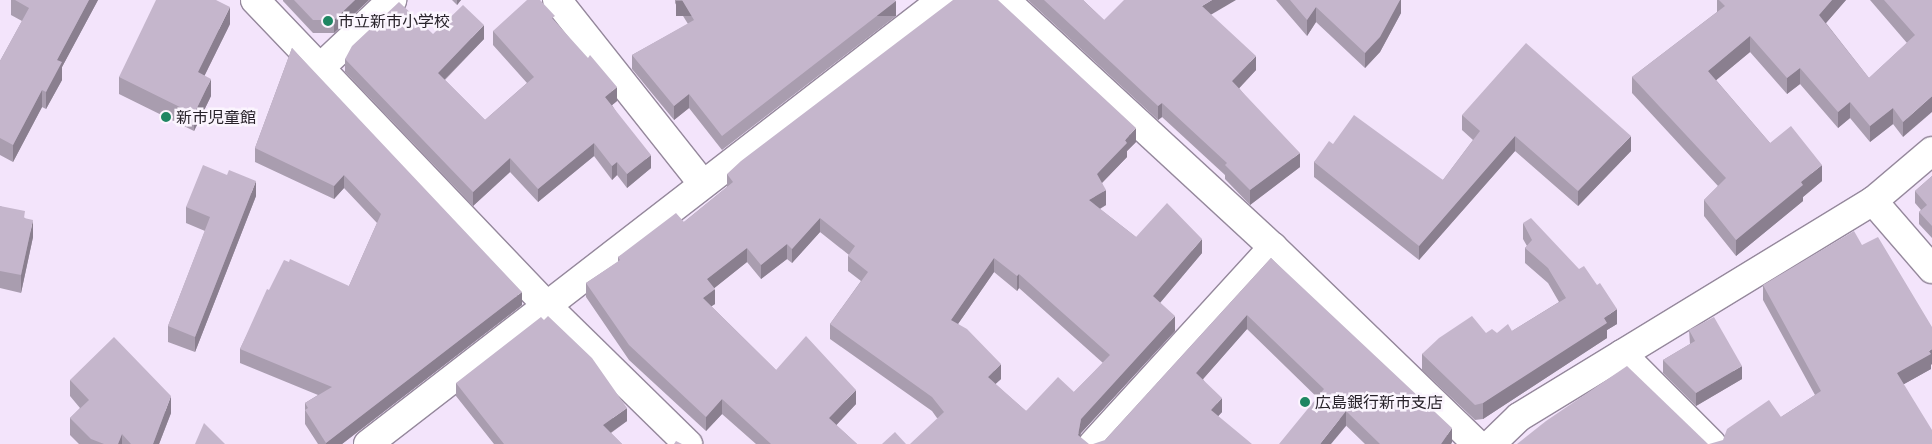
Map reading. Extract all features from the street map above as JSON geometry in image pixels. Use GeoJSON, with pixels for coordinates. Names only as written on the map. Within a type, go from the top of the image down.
{"type":"FeatureCollection","features":[{"type":"Feature","properties":{"kind":"street"},"geometry":{"type":"LineString","coordinates":[[255,0],[321,67],[546,306],[688,444]]}},
{"type":"Feature","properties":{"kind":"street"},"geometry":{"type":"LineString","coordinates":[[321,67],[392,0]]}},
{"type":"Feature","properties":{"kind":"street"},"geometry":{"type":"LineString","coordinates":[[557,0],[703,184]]}},
{"type":"Feature","properties":{"kind":"street"},"geometry":{"type":"LineString","coordinates":[[380,440],[546,306],[942,0]]}},
{"type":"Feature","properties":{"kind":"street"},"geometry":{"type":"LineString","coordinates":[[1005,0],[1273,247],[1477,444]]}},
{"type":"Feature","properties":{"kind":"street"},"geometry":{"type":"LineString","coordinates":[[1491,444],[1519,417],[1873,201],[1932,151]]}},
{"type":"Feature","properties":{"kind":"street"},"geometry":{"type":"LineString","coordinates":[[1873,201],[1932,269]]}},
{"type":"Feature","properties":{"kind":"street"},"geometry":{"type":"LineString","coordinates":[[1093,444],[1273,247]]}},
{"type":"Feature","properties":{"kind":"street"},"geometry":{"type":"LineString","coordinates":[[1622,354],[1712,444]]}},
{"type":"Feature","properties":{"kind":"building"},"geometry":{"type":"Polygon","coordinates":[[[15,0],[89,0],[57,60],[62,62],[46,92],[42,90],[13,145],[0,138],[0,61],[29,8],[15,0]]]}},
{"type":"Feature","properties":{"kind":"building"},"geometry":{"type":"Polygon","coordinates":[[[156,0],[216,0],[230,7],[198,72],[211,79],[194,114],[119,77],[156,0]]]}},
{"type":"Feature","properties":{"kind":"building"},"geometry":{"type":"Polygon","coordinates":[[[294,0],[355,0],[334,20],[313,20],[294,0]]]}},
{"type":"Feature","properties":{"kind":"building"},"geometry":{"type":"Polygon","coordinates":[[[527,0],[540,0],[555,16],[552,18],[588,58],[590,55],[617,87],[605,97],[651,155],[627,174],[617,162],[612,166],[594,143],[538,189],[510,158],[473,192],[345,59],[352,46],[399,2],[433,34],[463,5],[484,25],[438,73],[485,120],[534,77],[493,31],[527,0]]]}},
{"type":"Feature","properties":{"kind":"building"},"geometry":{"type":"Polygon","coordinates":[[[682,0],[896,1],[722,136],[689,94],[674,106],[632,55],[694,20],[682,0]]]}},
{"type":"Feature","properties":{"kind":"building"},"geometry":{"type":"Polygon","coordinates":[[[953,0],[998,0],[1136,128],[1125,140],[1127,143],[1097,174],[1106,190],[1089,200],[1136,237],[1167,203],[1202,239],[1153,296],[1175,316],[1081,419],[1078,435],[1089,444],[910,444],[944,412],[932,397],[830,324],[868,272],[848,256],[855,246],[820,218],[792,249],[787,244],[761,265],[747,248],[707,279],[715,289],[703,298],[776,370],[806,336],[856,390],[829,418],[857,444],[771,444],[722,399],[706,417],[629,345],[586,283],[620,260],[618,257],[676,213],[684,222],[733,182],[727,174],[741,161],[953,0]],[[994,258],[951,320],[967,329],[1001,364],[988,377],[1026,411],[1058,377],[1074,392],[1110,355],[1019,274],[1017,276],[994,258]]]}},
{"type":"Feature","properties":{"kind":"building"},"geometry":{"type":"Polygon","coordinates":[[[1044,0],[1083,0],[1104,20],[1124,0],[1212,0],[1202,6],[1256,56],[1232,81],[1300,153],[1250,190],[1225,165],[1227,163],[1162,103],[1158,106],[1044,0]]]}},
{"type":"Feature","properties":{"kind":"building"},"geometry":{"type":"Polygon","coordinates":[[[1290,0],[1400,0],[1380,37],[1365,53],[1316,7],[1307,20],[1290,0]]]}},
{"type":"Feature","properties":{"kind":"building"},"geometry":{"type":"Polygon","coordinates":[[[1719,0],[1832,0],[1819,15],[1869,78],[1915,35],[1884,0],[1932,0],[1932,96],[1903,122],[1893,108],[1870,126],[1850,102],[1838,112],[1800,68],[1787,78],[1750,36],[1708,71],[1770,143],[1791,126],[1822,165],[1801,182],[1803,185],[1736,240],[1704,200],[1726,178],[1632,77],[1725,6],[1719,0]]]}},
{"type":"Feature","properties":{"kind":"building"},"geometry":{"type":"Polygon","coordinates":[[[1526,43],[1631,136],[1578,191],[1515,136],[1419,246],[1314,162],[1329,141],[1333,144],[1354,115],[1443,180],[1480,131],[1462,115],[1526,43]]]}},
{"type":"Feature","properties":{"kind":"building"},"geometry":{"type":"Polygon","coordinates":[[[292,48],[522,292],[326,443],[305,410],[308,408],[305,403],[332,387],[240,349],[267,289],[269,290],[284,260],[289,262],[290,259],[349,286],[381,214],[344,175],[334,186],[255,148],[292,48]]]}},
{"type":"Feature","properties":{"kind":"building"},"geometry":{"type":"Polygon","coordinates":[[[203,165],[227,175],[229,170],[256,181],[195,337],[168,326],[210,217],[186,207],[203,165]]]}},
{"type":"Feature","properties":{"kind":"building"},"geometry":{"type":"Polygon","coordinates":[[[1932,176],[1932,226],[1919,212],[1927,205],[1915,191],[1932,176]]]}},
{"type":"Feature","properties":{"kind":"building"},"geometry":{"type":"Polygon","coordinates":[[[0,206],[25,211],[24,218],[33,220],[21,275],[0,271],[0,206]]]}},
{"type":"Feature","properties":{"kind":"building"},"geometry":{"type":"Polygon","coordinates":[[[1531,218],[1579,269],[1584,266],[1597,285],[1600,283],[1617,309],[1604,318],[1607,323],[1483,403],[1475,405],[1422,354],[1439,338],[1472,316],[1486,333],[1492,329],[1497,333],[1508,324],[1512,331],[1566,298],[1548,268],[1525,248],[1532,240],[1523,223],[1531,218]]]}},
{"type":"Feature","properties":{"kind":"building"},"geometry":{"type":"Polygon","coordinates":[[[1854,231],[1862,245],[1878,237],[1932,327],[1932,349],[1929,351],[1931,354],[1897,373],[1932,430],[1932,444],[1709,444],[1723,440],[1727,429],[1769,400],[1781,417],[1821,391],[1763,285],[1854,231]]]}},
{"type":"Feature","properties":{"kind":"building"},"geometry":{"type":"Polygon","coordinates":[[[1271,258],[1452,428],[1441,444],[1380,444],[1346,411],[1320,444],[1279,444],[1324,389],[1247,315],[1196,373],[1222,398],[1211,410],[1252,444],[1093,444],[1105,440],[1271,258]]]}},
{"type":"Feature","properties":{"kind":"building"},"geometry":{"type":"Polygon","coordinates":[[[548,316],[592,358],[627,408],[603,425],[622,444],[504,444],[456,383],[541,317],[544,320],[548,316]]]}},
{"type":"Feature","properties":{"kind":"building"},"geometry":{"type":"Polygon","coordinates":[[[1714,317],[1742,366],[1696,393],[1663,360],[1695,341],[1689,330],[1714,317]]]}},
{"type":"Feature","properties":{"kind":"building"},"geometry":{"type":"Polygon","coordinates":[[[114,337],[171,396],[153,444],[131,444],[122,434],[118,444],[104,444],[91,439],[70,418],[89,400],[70,380],[114,337]]]}},
{"type":"Feature","properties":{"kind":"building"},"geometry":{"type":"Polygon","coordinates":[[[1627,366],[1708,444],[1517,444],[1546,421],[1627,366]]]}},
{"type":"Feature","properties":{"kind":"building"},"geometry":{"type":"Polygon","coordinates":[[[204,423],[225,444],[195,444],[204,423]]]}},
{"type":"Feature","properties":{"kind":"building"},"geometry":{"type":"Polygon","coordinates":[[[895,432],[906,444],[882,444],[895,432]]]}},
{"type":"Feature","properties":{"kind":"place","name":"市立新市小学校"},"geometry":{"type":"Point","coordinates":[328,21]}},
{"type":"Feature","properties":{"kind":"place","name":"新市児童館"},"geometry":{"type":"Point","coordinates":[166,117]}},
{"type":"Feature","properties":{"kind":"place","name":"広島銀行新市支店"},"geometry":{"type":"Point","coordinates":[1305,402]}}]}
